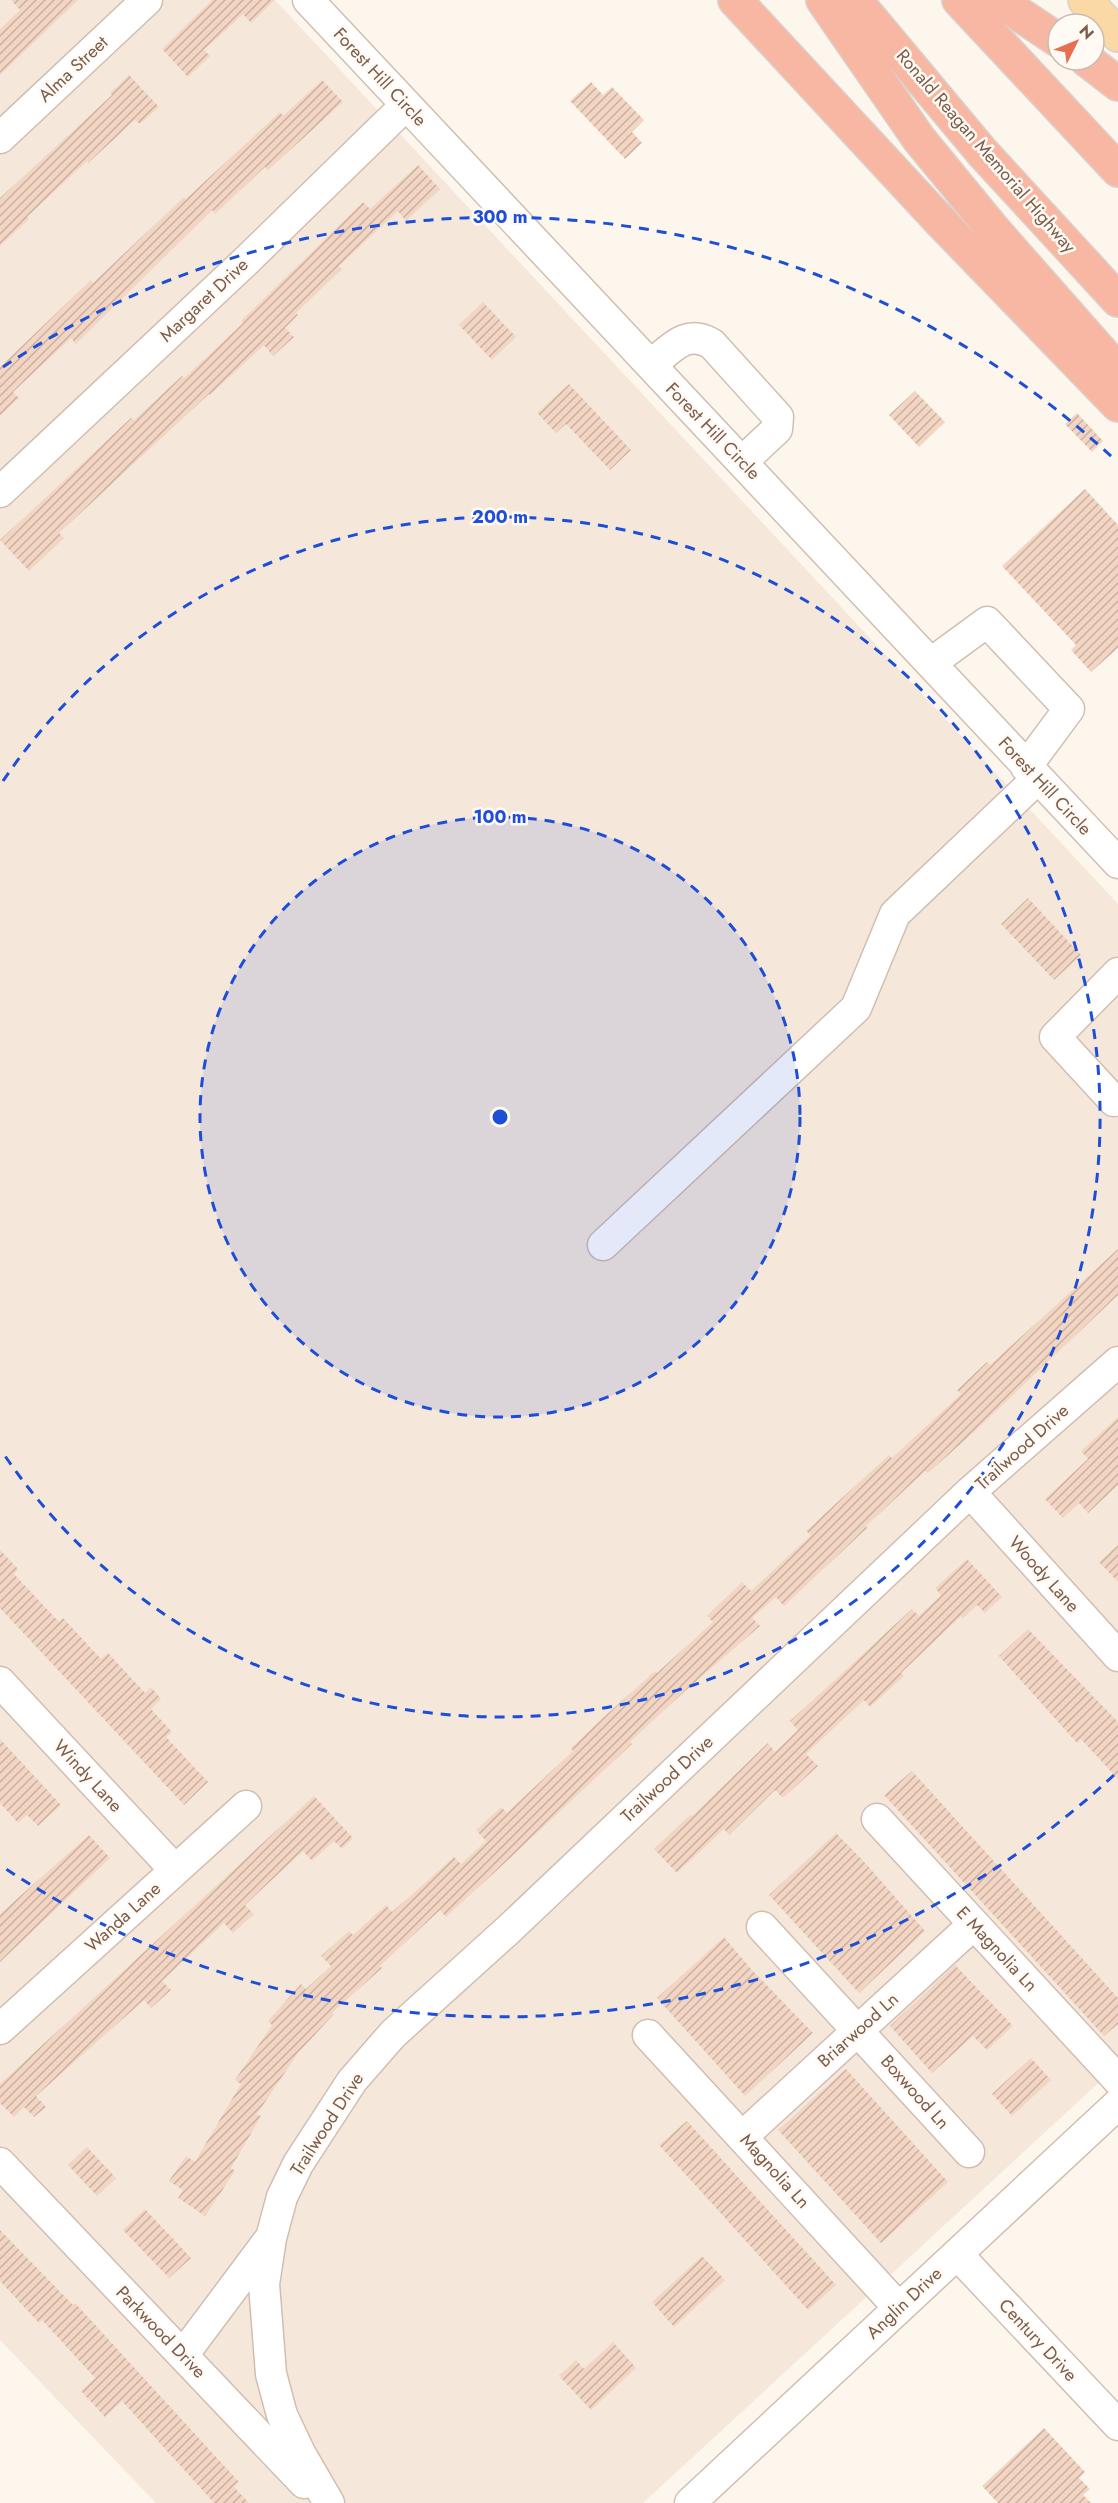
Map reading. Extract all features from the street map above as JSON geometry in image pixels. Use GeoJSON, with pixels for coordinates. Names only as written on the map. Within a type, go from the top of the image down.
{"type":"FeatureCollection","features":[{"type":"Feature","properties":{"kind":"highway"},"geometry":{"type":"LineString","coordinates":[[735,0],[940,221],[1118,405]]}},
{"type":"Feature","properties":{"kind":"highway"},"geometry":{"type":"LineString","coordinates":[[823,0],[920,139],[992,228],[1118,371]]}},
{"type":"Feature","properties":{"kind":"highway","name":"Ronald Reagan Memorial Highway"},"geometry":{"type":"LineString","coordinates":[[855,0],[982,152],[1118,300]]}},
{"type":"Feature","properties":{"kind":"highway"},"geometry":{"type":"LineString","coordinates":[[959,0],[1118,170]]}},
{"type":"Feature","properties":{"kind":"highway"},"geometry":{"type":"LineString","coordinates":[[998,0],[1046,32]]}},
{"type":"Feature","properties":{"kind":"highway"},"geometry":{"type":"LineString","coordinates":[[1102,72],[1118,84]]}},
{"type":"Feature","properties":{"kind":"main road"},"geometry":{"type":"LineString","coordinates":[[1085,0],[1118,35]]}},
{"type":"Feature","properties":{"kind":"street","name":"Alma Street"},"geometry":{"type":"LineString","coordinates":[[0,138],[147,0]]}},
{"type":"Feature","properties":{"kind":"street","name":"Forest Hill Circle"},"geometry":{"type":"LineString","coordinates":[[308,0],[1118,863]]}},
{"type":"Feature","properties":{"kind":"street","name":"Margaret Drive"},"geometry":{"type":"LineString","coordinates":[[0,492],[246,261],[406,105]]}},
{"type":"Feature","properties":{"kind":"street"},"geometry":{"type":"LineString","coordinates":[[651,365],[684,339],[699,338],[712,344],[778,417],[777,429],[742,462]]}},
{"type":"Feature","properties":{"kind":"street"},"geometry":{"type":"LineString","coordinates":[[603,1245],[856,1008],[896,914],[1032,773],[1069,709],[987,622],[931,663]]}},
{"type":"Feature","properties":{"kind":"street"},"geometry":{"type":"LineString","coordinates":[[1114,1101],[1055,1036],[1118,973]]}},
{"type":"Feature","properties":{"kind":"street","name":"Trailwood Drive"},"geometry":{"type":"LineString","coordinates":[[329,2503],[300,2453],[282,2415],[271,2374],[264,2284],[271,2238],[282,2197],[298,2164],[352,2081],[393,2034],[507,1930],[970,1492],[1118,1362]]}},
{"type":"Feature","properties":{"kind":"street","name":"Woody Lane"},"geometry":{"type":"LineString","coordinates":[[970,1492],[1118,1656]]}},
{"type":"Feature","properties":{"kind":"street","name":"Windy Lane"},"geometry":{"type":"LineString","coordinates":[[0,1683],[175,1870]]}},
{"type":"Feature","properties":{"kind":"street","name":"Wanda Lane"},"geometry":{"type":"LineString","coordinates":[[0,2029],[246,1806]]}},
{"type":"Feature","properties":{"kind":"street","name":"E Magnolia Ln"},"geometry":{"type":"LineString","coordinates":[[877,1819],[1118,2080]]}},
{"type":"Feature","properties":{"kind":"street","name":"Briarwood Ln"},"geometry":{"type":"LineString","coordinates":[[743,2136],[974,1924]]}},
{"type":"Feature","properties":{"kind":"street","name":"Boxwood Ln"},"geometry":{"type":"LineString","coordinates":[[762,1927],[969,2152]]}},
{"type":"Feature","properties":{"kind":"street","name":"Magnolia Ln"},"geometry":{"type":"LineString","coordinates":[[648,2035],[899,2308]]}},
{"type":"Feature","properties":{"kind":"street","name":"Anglin Drive"},"geometry":{"type":"LineString","coordinates":[[690,2503],[1118,2104]]}},
{"type":"Feature","properties":{"kind":"street","name":"Parkwood Drive"},"geometry":{"type":"LineString","coordinates":[[0,2163],[292,2469],[321,2503]]}},
{"type":"Feature","properties":{"kind":"street","name":"Trailwood Drive"},"geometry":{"type":"LineString","coordinates":[[183,2355],[271,2238]]}},
{"type":"Feature","properties":{"kind":"street","name":"Century Drive"},"geometry":{"type":"LineString","coordinates":[[957,2254],[1118,2425]]}},
{"type":"Feature","properties":{"kind":"shaded area"},"geometry":{"type":"Polygon","coordinates":[[[0,0],[275,0],[1118,904],[1118,2065],[643,2503],[156,2503],[0,2340],[0,0]]]}},
{"type":"Feature","properties":{"kind":"building"},"geometry":{"type":"Polygon","coordinates":[[[11,0],[78,0],[0,75],[0,29],[20,10],[11,0]]]}},
{"type":"Feature","properties":{"kind":"building"},"geometry":{"type":"Polygon","coordinates":[[[212,0],[275,0],[251,23],[243,14],[204,50],[210,56],[188,77],[162,49],[212,0]]]}},
{"type":"Feature","properties":{"kind":"building"},"geometry":{"type":"Polygon","coordinates":[[[129,75],[159,107],[140,124],[135,120],[88,163],[87,161],[27,217],[29,219],[0,246],[0,198],[112,95],[110,93],[129,75]]]}},
{"type":"Feature","properties":{"kind":"building"},"geometry":{"type":"Polygon","coordinates":[[[322,80],[343,102],[268,170],[265,167],[215,214],[212,210],[76,344],[71,338],[13,392],[19,398],[0,416],[0,367],[91,280],[93,283],[184,197],[186,199],[280,112],[283,116],[322,80]]]}},
{"type":"Feature","properties":{"kind":"building"},"geometry":{"type":"Polygon","coordinates":[[[591,82],[603,95],[612,87],[644,120],[632,132],[642,143],[625,159],[570,101],[591,82]]]}},
{"type":"Feature","properties":{"kind":"building"},"geometry":{"type":"Polygon","coordinates":[[[418,165],[440,189],[406,221],[398,211],[339,266],[342,269],[296,313],[298,315],[285,328],[294,337],[273,356],[264,345],[59,533],[64,538],[29,571],[0,540],[131,418],[134,420],[182,376],[184,378],[243,323],[241,321],[363,202],[370,209],[418,165]]]}},
{"type":"Feature","properties":{"kind":"building"},"geometry":{"type":"Polygon","coordinates":[[[483,302],[516,337],[492,360],[459,325],[483,302]]]}},
{"type":"Feature","properties":{"kind":"building"},"geometry":{"type":"Polygon","coordinates":[[[569,384],[631,450],[610,470],[566,424],[556,433],[537,413],[569,384]]]}},
{"type":"Feature","properties":{"kind":"building"},"geometry":{"type":"Polygon","coordinates":[[[915,391],[945,422],[919,447],[889,415],[915,391]]]}},
{"type":"Feature","properties":{"kind":"building"},"geometry":{"type":"Polygon","coordinates":[[[1077,413],[1103,441],[1092,452],[1065,424],[1077,413]]]}},
{"type":"Feature","properties":{"kind":"building"},"geometry":{"type":"Polygon","coordinates":[[[1085,489],[1118,525],[1118,648],[1091,672],[1071,650],[1076,645],[1002,566],[1085,489]]]}},
{"type":"Feature","properties":{"kind":"building"},"geometry":{"type":"Polygon","coordinates":[[[1028,898],[1081,955],[1054,980],[1001,924],[1028,898]]]}},
{"type":"Feature","properties":{"kind":"building"},"geometry":{"type":"Polygon","coordinates":[[[1118,1249],[1118,1295],[974,1432],[928,1473],[925,1471],[784,1606],[776,1597],[752,1618],[760,1626],[685,1691],[630,1742],[632,1744],[446,1917],[440,1910],[380,1966],[382,1968],[332,2013],[334,2014],[298,2053],[257,2114],[261,2116],[231,2168],[235,2171],[205,2216],[178,2198],[183,2190],[169,2181],[186,2156],[195,2162],[241,2084],[235,2080],[272,2025],[268,2021],[301,1984],[306,1989],[331,1966],[321,1956],[349,1931],[353,1935],[386,1905],[392,1912],[454,1857],[461,1864],[486,1841],[476,1830],[501,1807],[507,1813],[573,1751],[571,1748],[605,1716],[713,1622],[707,1616],[742,1582],[751,1591],[811,1535],[806,1531],[889,1455],[892,1458],[961,1394],[957,1390],[987,1362],[990,1365],[1118,1249]]]}},
{"type":"Feature","properties":{"kind":"building"},"geometry":{"type":"Polygon","coordinates":[[[1118,1417],[1118,1485],[1088,1513],[1079,1503],[1063,1518],[1045,1499],[1088,1459],[1081,1451],[1118,1417]]]}},
{"type":"Feature","properties":{"kind":"building"},"geometry":{"type":"Polygon","coordinates":[[[1118,1545],[1118,1582],[1099,1562],[1118,1545]]]}},
{"type":"Feature","properties":{"kind":"building"},"geometry":{"type":"Polygon","coordinates":[[[0,1550],[18,1569],[14,1574],[59,1622],[63,1618],[101,1659],[108,1653],[145,1693],[151,1687],[161,1699],[151,1709],[172,1732],[166,1737],[208,1782],[184,1805],[0,1608],[0,1550]]]}},
{"type":"Feature","properties":{"kind":"building"},"geometry":{"type":"Polygon","coordinates":[[[967,1559],[1002,1597],[985,1613],[977,1605],[963,1618],[961,1616],[901,1673],[904,1676],[870,1707],[864,1700],[806,1754],[818,1766],[783,1798],[775,1790],[729,1835],[724,1829],[677,1873],[654,1849],[768,1743],[775,1752],[798,1730],[790,1721],[912,1609],[919,1616],[941,1595],[935,1588],[967,1559]]]}},
{"type":"Feature","properties":{"kind":"building"},"geometry":{"type":"Polygon","coordinates":[[[1028,1629],[1118,1722],[1118,1779],[1081,1739],[1077,1743],[999,1656],[1028,1629]]]}},
{"type":"Feature","properties":{"kind":"building"},"geometry":{"type":"Polygon","coordinates":[[[0,1739],[61,1805],[38,1826],[27,1815],[18,1823],[0,1803],[0,1739]]]}},
{"type":"Feature","properties":{"kind":"building"},"geometry":{"type":"Polygon","coordinates":[[[912,1771],[1118,1998],[1118,2024],[1104,2036],[884,1795],[912,1771]]]}},
{"type":"Feature","properties":{"kind":"building"},"geometry":{"type":"Polygon","coordinates":[[[314,1796],[353,1838],[342,1849],[334,1841],[312,1861],[303,1851],[245,1905],[254,1914],[233,1933],[224,1923],[162,1981],[171,1990],[151,2008],[144,2000],[36,2096],[46,2107],[34,2117],[24,2107],[14,2117],[0,2103],[0,2084],[314,1796]]]}},
{"type":"Feature","properties":{"kind":"building"},"geometry":{"type":"Polygon","coordinates":[[[836,1833],[925,1931],[859,1993],[769,1895],[836,1833]]]}},
{"type":"Feature","properties":{"kind":"building"},"geometry":{"type":"Polygon","coordinates":[[[89,1835],[110,1858],[0,1962],[0,1914],[89,1835]]]}},
{"type":"Feature","properties":{"kind":"building"},"geometry":{"type":"Polygon","coordinates":[[[724,1937],[751,1969],[813,2033],[745,2096],[657,1998],[724,1937]]]}},
{"type":"Feature","properties":{"kind":"building"},"geometry":{"type":"Polygon","coordinates":[[[955,1965],[1013,2026],[987,2050],[973,2036],[932,2073],[890,2026],[955,1965]]]}},
{"type":"Feature","properties":{"kind":"building"},"geometry":{"type":"Polygon","coordinates":[[[1031,2058],[1051,2080],[1012,2116],[992,2094],[1031,2058]]]}},
{"type":"Feature","properties":{"kind":"building"},"geometry":{"type":"Polygon","coordinates":[[[846,2069],[948,2182],[881,2243],[778,2130],[846,2069]]]}},
{"type":"Feature","properties":{"kind":"building"},"geometry":{"type":"Polygon","coordinates":[[[687,2121],[836,2285],[808,2310],[659,2145],[687,2121]]]}},
{"type":"Feature","properties":{"kind":"building"},"geometry":{"type":"Polygon","coordinates":[[[87,2147],[116,2178],[97,2196],[68,2165],[87,2147]]]}},
{"type":"Feature","properties":{"kind":"building"},"geometry":{"type":"Polygon","coordinates":[[[145,2209],[191,2258],[169,2278],[123,2230],[145,2209]]]}},
{"type":"Feature","properties":{"kind":"building"},"geometry":{"type":"Polygon","coordinates":[[[0,2230],[73,2305],[75,2303],[239,2482],[234,2487],[249,2503],[214,2503],[122,2401],[105,2417],[81,2391],[95,2378],[42,2320],[39,2323],[0,2281],[0,2230]]]}},
{"type":"Feature","properties":{"kind":"building"},"geometry":{"type":"Polygon","coordinates":[[[702,2256],[725,2280],[674,2327],[652,2302],[702,2256]]]}},
{"type":"Feature","properties":{"kind":"building"},"geometry":{"type":"Polygon","coordinates":[[[613,2342],[636,2368],[591,2410],[559,2376],[576,2360],[584,2369],[613,2342]]]}},
{"type":"Feature","properties":{"kind":"building"},"geometry":{"type":"Polygon","coordinates":[[[1044,2428],[1085,2472],[1079,2478],[1090,2489],[1083,2495],[1091,2503],[998,2503],[982,2486],[1044,2428]]]}}]}
